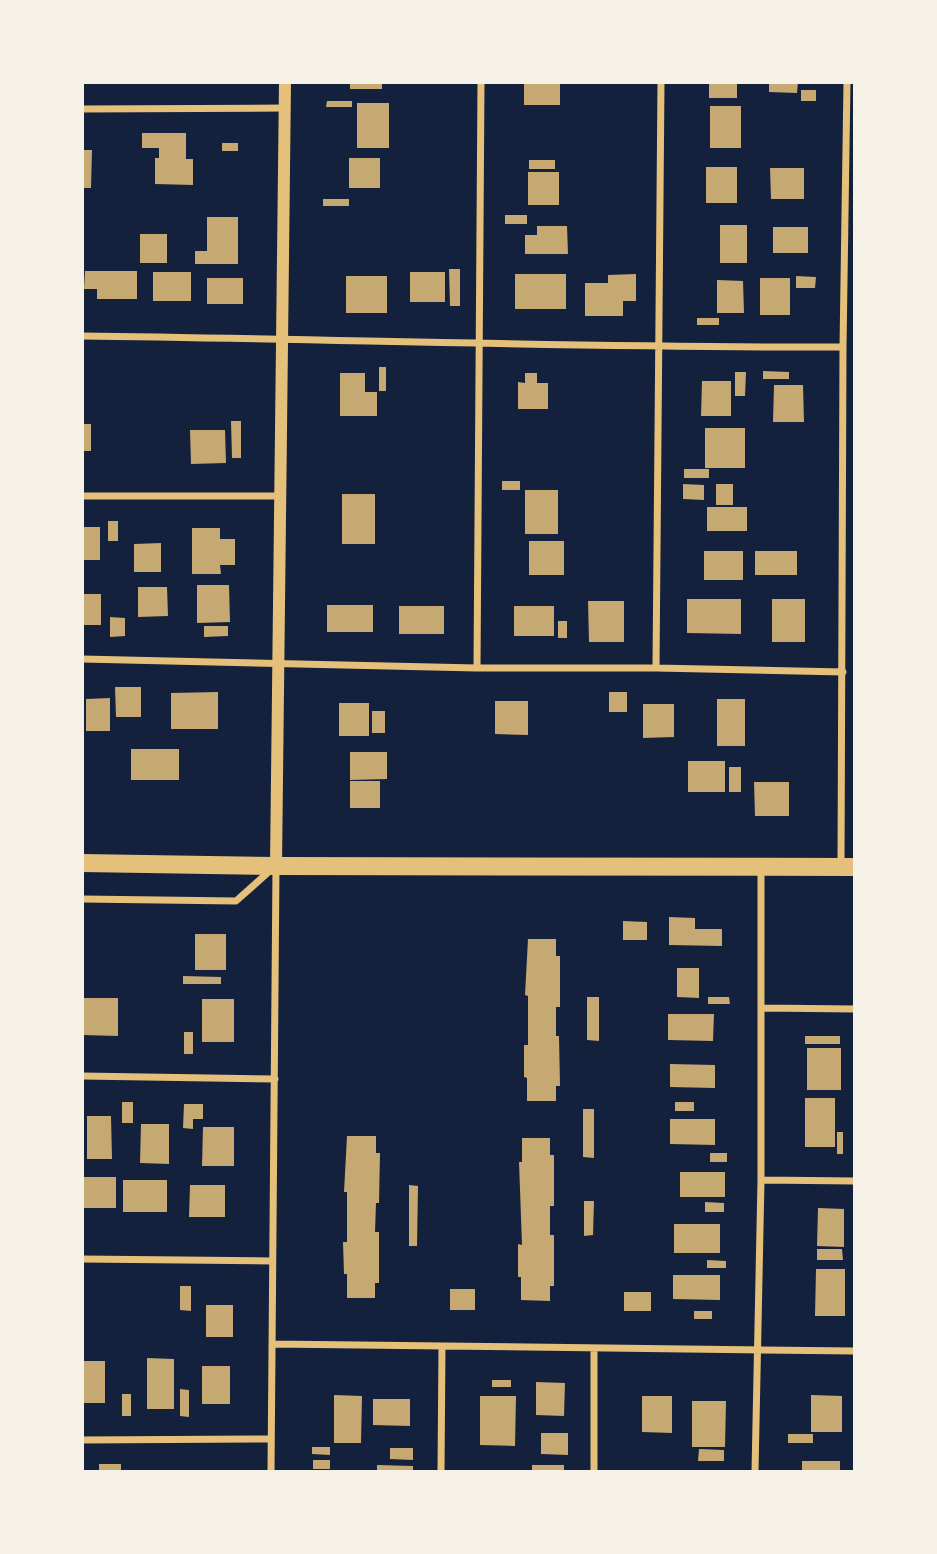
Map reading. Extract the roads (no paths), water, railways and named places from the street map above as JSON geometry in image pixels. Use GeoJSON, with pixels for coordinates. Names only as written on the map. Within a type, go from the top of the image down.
{"type":"FeatureCollection","features":[{"type":"Feature","properties":{"kind":"highway"},"geometry":{"type":"LineString","coordinates":[[82,863],[848,867]]}},
{"type":"Feature","properties":{"kind":"street"},"geometry":{"type":"LineString","coordinates":[[271,1472],[275,866],[285,82]]}},
{"type":"Feature","properties":{"kind":"street"},"geometry":{"type":"LineString","coordinates":[[477,668],[481,82]]}},
{"type":"Feature","properties":{"kind":"street"},"geometry":{"type":"LineString","coordinates":[[656,668],[661,82]]}},
{"type":"Feature","properties":{"kind":"street"},"geometry":{"type":"LineString","coordinates":[[847,82],[842,672],[848,867]]}},
{"type":"Feature","properties":{"kind":"street"},"geometry":{"type":"LineString","coordinates":[[82,109],[285,108]]}},
{"type":"Feature","properties":{"kind":"street"},"geometry":{"type":"LineString","coordinates":[[82,336],[282,338],[657,348],[843,347]]}},
{"type":"Feature","properties":{"kind":"street"},"geometry":{"type":"LineString","coordinates":[[82,496],[280,496]]}},
{"type":"Feature","properties":{"kind":"street"},"geometry":{"type":"LineString","coordinates":[[843,542],[855,542]]}},
{"type":"Feature","properties":{"kind":"street"},"geometry":{"type":"LineString","coordinates":[[82,659],[477,668],[842,672]]}},
{"type":"Feature","properties":{"kind":"street"},"geometry":{"type":"LineString","coordinates":[[82,899],[236,901],[275,866]]}},
{"type":"Feature","properties":{"kind":"street"},"geometry":{"type":"LineString","coordinates":[[755,1472],[761,1180],[761,866]]}},
{"type":"Feature","properties":{"kind":"street"},"geometry":{"type":"LineString","coordinates":[[761,1008],[855,1009]]}},
{"type":"Feature","properties":{"kind":"street"},"geometry":{"type":"LineString","coordinates":[[82,1076],[275,1079]]}},
{"type":"Feature","properties":{"kind":"street"},"geometry":{"type":"LineString","coordinates":[[761,1180],[855,1181]]}},
{"type":"Feature","properties":{"kind":"street"},"geometry":{"type":"LineString","coordinates":[[82,1259],[272,1261]]}},
{"type":"Feature","properties":{"kind":"street"},"geometry":{"type":"LineString","coordinates":[[272,1344],[855,1351]]}},
{"type":"Feature","properties":{"kind":"street"},"geometry":{"type":"LineString","coordinates":[[441,1472],[442,1346]]}},
{"type":"Feature","properties":{"kind":"street"},"geometry":{"type":"LineString","coordinates":[[594,1349],[594,1472]]}},
{"type":"Feature","properties":{"kind":"street"},"geometry":{"type":"LineString","coordinates":[[82,1440],[271,1439]]}}]}
